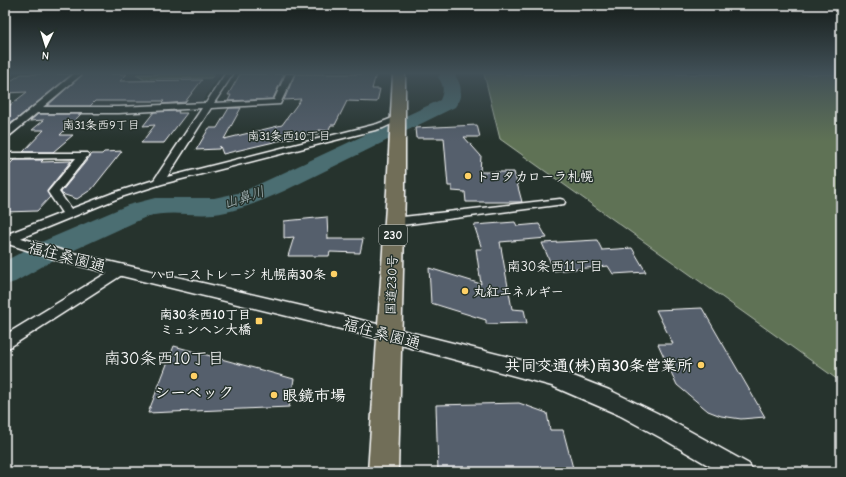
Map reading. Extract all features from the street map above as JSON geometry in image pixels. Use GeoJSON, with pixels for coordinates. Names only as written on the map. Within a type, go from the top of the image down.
{"type":"FeatureCollection","features":[{"type":"Feature","properties":{"kind":"highway","name":"国道230号"},"geometry":{"type":"LineString","coordinates":[[383,472],[399,96]]}},
{"type":"Feature","properties":{"kind":"street"},"geometry":{"type":"LineString","coordinates":[[5,135],[51,96]]}},
{"type":"Feature","properties":{"kind":"street"},"geometry":{"type":"LineString","coordinates":[[158,182],[214,96]]}},
{"type":"Feature","properties":{"kind":"street"},"geometry":{"type":"LineString","coordinates":[[34,110],[119,110],[208,106],[276,102],[279,96]]}},
{"type":"Feature","properties":{"kind":"street"},"geometry":{"type":"LineString","coordinates":[[6,239],[68,214],[158,182],[380,126],[398,125]]}},
{"type":"Feature","properties":{"kind":"street"},"geometry":{"type":"LineString","coordinates":[[5,156],[84,155],[53,192],[68,214]]}},
{"type":"Feature","properties":{"kind":"street"},"geometry":{"type":"LineString","coordinates":[[394,222],[560,202]]}},
{"type":"Feature","properties":{"kind":"street","name":"福住桑園通"},"geometry":{"type":"LineString","coordinates":[[6,239],[64,256],[349,324],[512,366],[575,386],[640,416],[691,442],[742,472]]}},
{"type":"Feature","properties":{"kind":"street"},"geometry":{"type":"LineString","coordinates":[[5,343],[120,270]]}},
{"type":"Feature","properties":{"kind":"shaded area"},"geometry":{"type":"Polygon","coordinates":[[[59,96],[206,96],[200,105],[121,109],[44,109],[59,96]]]}},
{"type":"Feature","properties":{"kind":"green space"},"geometry":{"type":"Polygon","coordinates":[[[489,96],[841,96],[841,382],[500,139],[489,96]]]}},
{"type":"Feature","properties":{"kind":"building"},"geometry":{"type":"Polygon","coordinates":[[[21,96],[45,96],[13,122],[5,122],[5,109],[21,96]]]}},
{"type":"Feature","properties":{"kind":"building"},"geometry":{"type":"Polygon","coordinates":[[[58,96],[189,96],[185,102],[161,104],[164,101],[95,101],[90,106],[47,106],[58,96]]]}},
{"type":"Feature","properties":{"kind":"building"},"geometry":{"type":"Polygon","coordinates":[[[230,96],[274,96],[273,99],[228,101],[230,96]]]}},
{"type":"Feature","properties":{"kind":"building"},"geometry":{"type":"Polygon","coordinates":[[[286,96],[378,96],[377,102],[347,101],[335,125],[331,125],[328,131],[319,130],[318,134],[308,134],[223,154],[220,146],[219,149],[196,150],[209,128],[217,128],[229,108],[241,108],[224,139],[282,125],[301,99],[284,100],[286,96]]]}},
{"type":"Feature","properties":{"kind":"building"},"geometry":{"type":"Polygon","coordinates":[[[179,111],[178,113],[187,113],[164,143],[141,143],[155,125],[143,126],[154,112],[179,111]]]}},
{"type":"Feature","properties":{"kind":"building"},"geometry":{"type":"Polygon","coordinates":[[[38,114],[81,114],[60,135],[73,135],[53,152],[23,152],[44,130],[32,130],[44,120],[30,121],[38,114]]]}},
{"type":"Feature","properties":{"kind":"building"},"geometry":{"type":"Polygon","coordinates":[[[477,125],[480,137],[464,137],[481,156],[480,172],[514,172],[522,202],[466,202],[465,192],[452,191],[452,186],[448,186],[444,138],[416,138],[415,128],[477,125]]]}},
{"type":"Feature","properties":{"kind":"building"},"geometry":{"type":"Polygon","coordinates":[[[122,151],[92,189],[77,199],[62,194],[61,192],[92,154],[122,151]]]}},
{"type":"Feature","properties":{"kind":"building"},"geometry":{"type":"Polygon","coordinates":[[[14,160],[43,160],[41,162],[71,161],[47,191],[50,197],[37,211],[5,212],[5,169],[14,160]]]}},
{"type":"Feature","properties":{"kind":"building"},"geometry":{"type":"Polygon","coordinates":[[[327,217],[328,239],[363,239],[360,253],[330,252],[329,256],[288,256],[294,237],[284,238],[284,221],[327,217]]]}},
{"type":"Feature","properties":{"kind":"building"},"geometry":{"type":"Polygon","coordinates":[[[515,222],[517,226],[539,224],[547,238],[500,242],[512,309],[524,310],[527,323],[486,324],[486,320],[431,303],[429,268],[481,284],[476,249],[482,249],[474,225],[515,222]]]}},
{"type":"Feature","properties":{"kind":"building"},"geometry":{"type":"Polygon","coordinates":[[[597,240],[602,250],[632,248],[646,272],[613,274],[608,266],[554,271],[542,243],[597,240]]]}},
{"type":"Feature","properties":{"kind":"building","name":"共同交通(株)南30条営業所"},"geometry":{"type":"Polygon","coordinates":[[[702,308],[765,417],[741,419],[721,416],[708,411],[677,385],[658,344],[673,344],[656,310],[702,308]]]}},
{"type":"Feature","properties":{"kind":"building"},"geometry":{"type":"Polygon","coordinates":[[[174,346],[294,379],[289,407],[148,413],[174,346]]]}},
{"type":"Feature","properties":{"kind":"building"},"geometry":{"type":"Polygon","coordinates":[[[519,403],[547,413],[550,430],[563,430],[574,472],[438,472],[436,405],[519,403]]]}},
{"type":"Feature","properties":{"kind":"waterway","name":"山鼻川"},"geometry":{"type":"LineString","coordinates":[[5,274],[49,250],[137,211],[155,206],[214,206],[249,198],[448,103],[451,96]]}},
{"type":"Feature","properties":{"kind":"place","name":"トヨタカローラ札幌"},"geometry":{"type":"Point","coordinates":[468,176]}},
{"type":"Feature","properties":{"kind":"place","name":"ハローストレージ 札幌南30条"},"geometry":{"type":"Point","coordinates":[334,274]}},
{"type":"Feature","properties":{"kind":"place","name":"丸紅エネルギー"},"geometry":{"type":"Point","coordinates":[465,291]}},
{"type":"Feature","properties":{"kind":"place","name":"南30条西10丁目 ミュンヘン大橋"},"geometry":{"type":"Point","coordinates":[259,321]}},
{"type":"Feature","properties":{"kind":"place","name":"共同交通(株)南30条営業所"},"geometry":{"type":"Point","coordinates":[701,365]}},
{"type":"Feature","properties":{"kind":"place","name":"シーベック"},"geometry":{"type":"Point","coordinates":[194,376]}},
{"type":"Feature","properties":{"kind":"place","name":"眼鏡市場"},"geometry":{"type":"Point","coordinates":[274,395]}},
{"type":"Feature","properties":{"kind":"district","name":"南31条西9丁目"},"geometry":{"type":"Point","coordinates":[101,125]}},
{"type":"Feature","properties":{"kind":"district","name":"南31条西10丁目"},"geometry":{"type":"Point","coordinates":[289,136]}},
{"type":"Feature","properties":{"kind":"district","name":"南30条西11丁目"},"geometry":{"type":"Point","coordinates":[555,266]}},
{"type":"Feature","properties":{"kind":"district","name":"南30条西10丁目"},"geometry":{"type":"Point","coordinates":[164,358]}}]}
